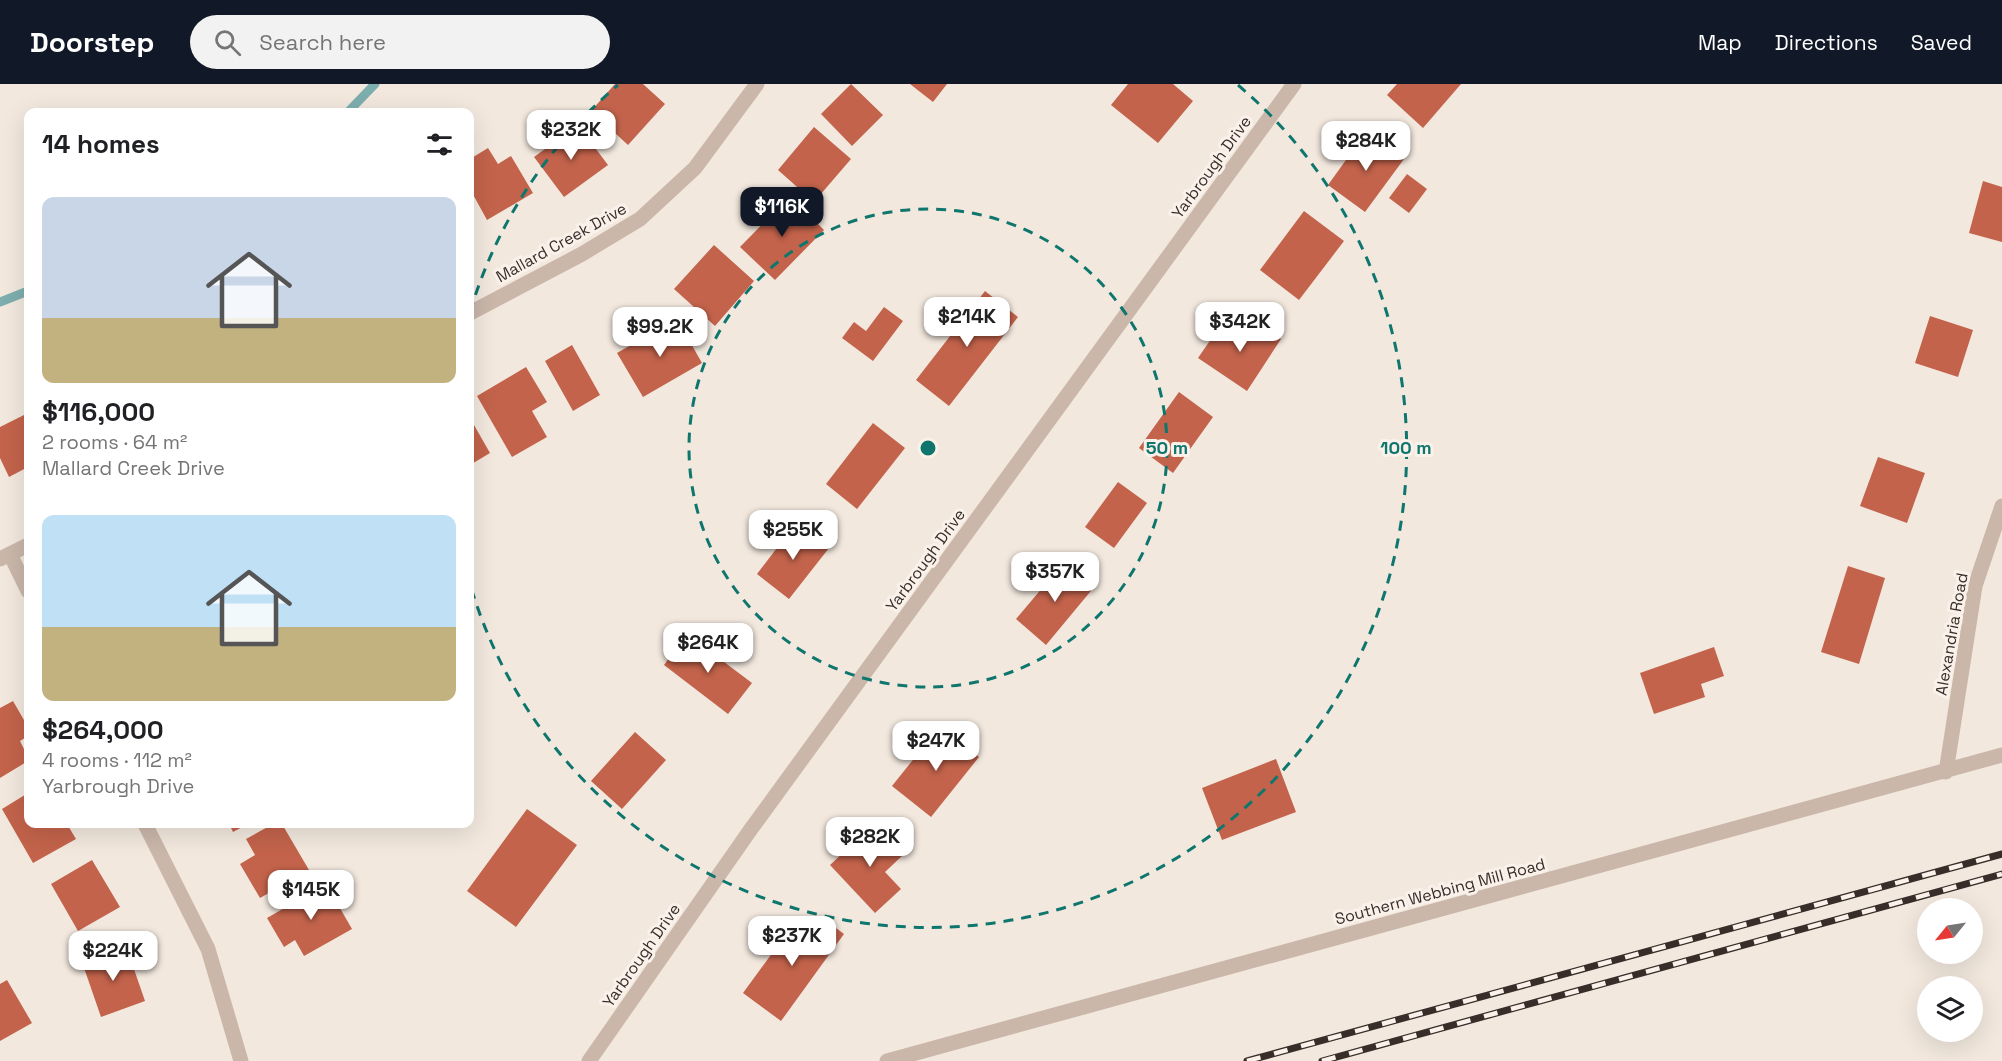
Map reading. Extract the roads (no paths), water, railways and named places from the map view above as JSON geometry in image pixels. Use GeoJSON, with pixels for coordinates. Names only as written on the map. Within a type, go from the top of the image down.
{"type":"FeatureCollection","features":[{"type":"Feature","properties":{"kind":"street","name":"Mallard Creek Drive"},"geometry":{"type":"LineString","coordinates":[[474,311],[582,254],[640,219],[695,168],[757,84]]}},
{"type":"Feature","properties":{"kind":"street","name":"Yarbrough Drive"},"geometry":{"type":"LineString","coordinates":[[589,1061],[751,829],[1294,84]]}},
{"type":"Feature","properties":{"kind":"street","name":"Alexandria Road"},"geometry":{"type":"LineString","coordinates":[[1946,772],[1975,586],[2002,506]]}},
{"type":"Feature","properties":{"kind":"street"},"geometry":{"type":"LineString","coordinates":[[24,546],[5,557],[24,585]]}},
{"type":"Feature","properties":{"kind":"street","name":"Southern Webbing Mill Road"},"geometry":{"type":"LineString","coordinates":[[886,1061],[2002,755]]}},
{"type":"Feature","properties":{"kind":"street"},"geometry":{"type":"LineString","coordinates":[[147,828],[208,949],[241,1061]]}},
{"type":"Feature","properties":{"kind":"waterway"},"geometry":{"type":"LineString","coordinates":[[352,108],[375,84]]}},
{"type":"Feature","properties":{"kind":"waterway"},"geometry":{"type":"LineString","coordinates":[[0,302],[24,293]]}},
{"type":"Feature","properties":{"kind":"railway"},"geometry":{"type":"LineString","coordinates":[[1247,1061],[2002,854]]}},
{"type":"Feature","properties":{"kind":"railway"},"geometry":{"type":"LineString","coordinates":[[1322,1061],[2002,874]]}}]}
